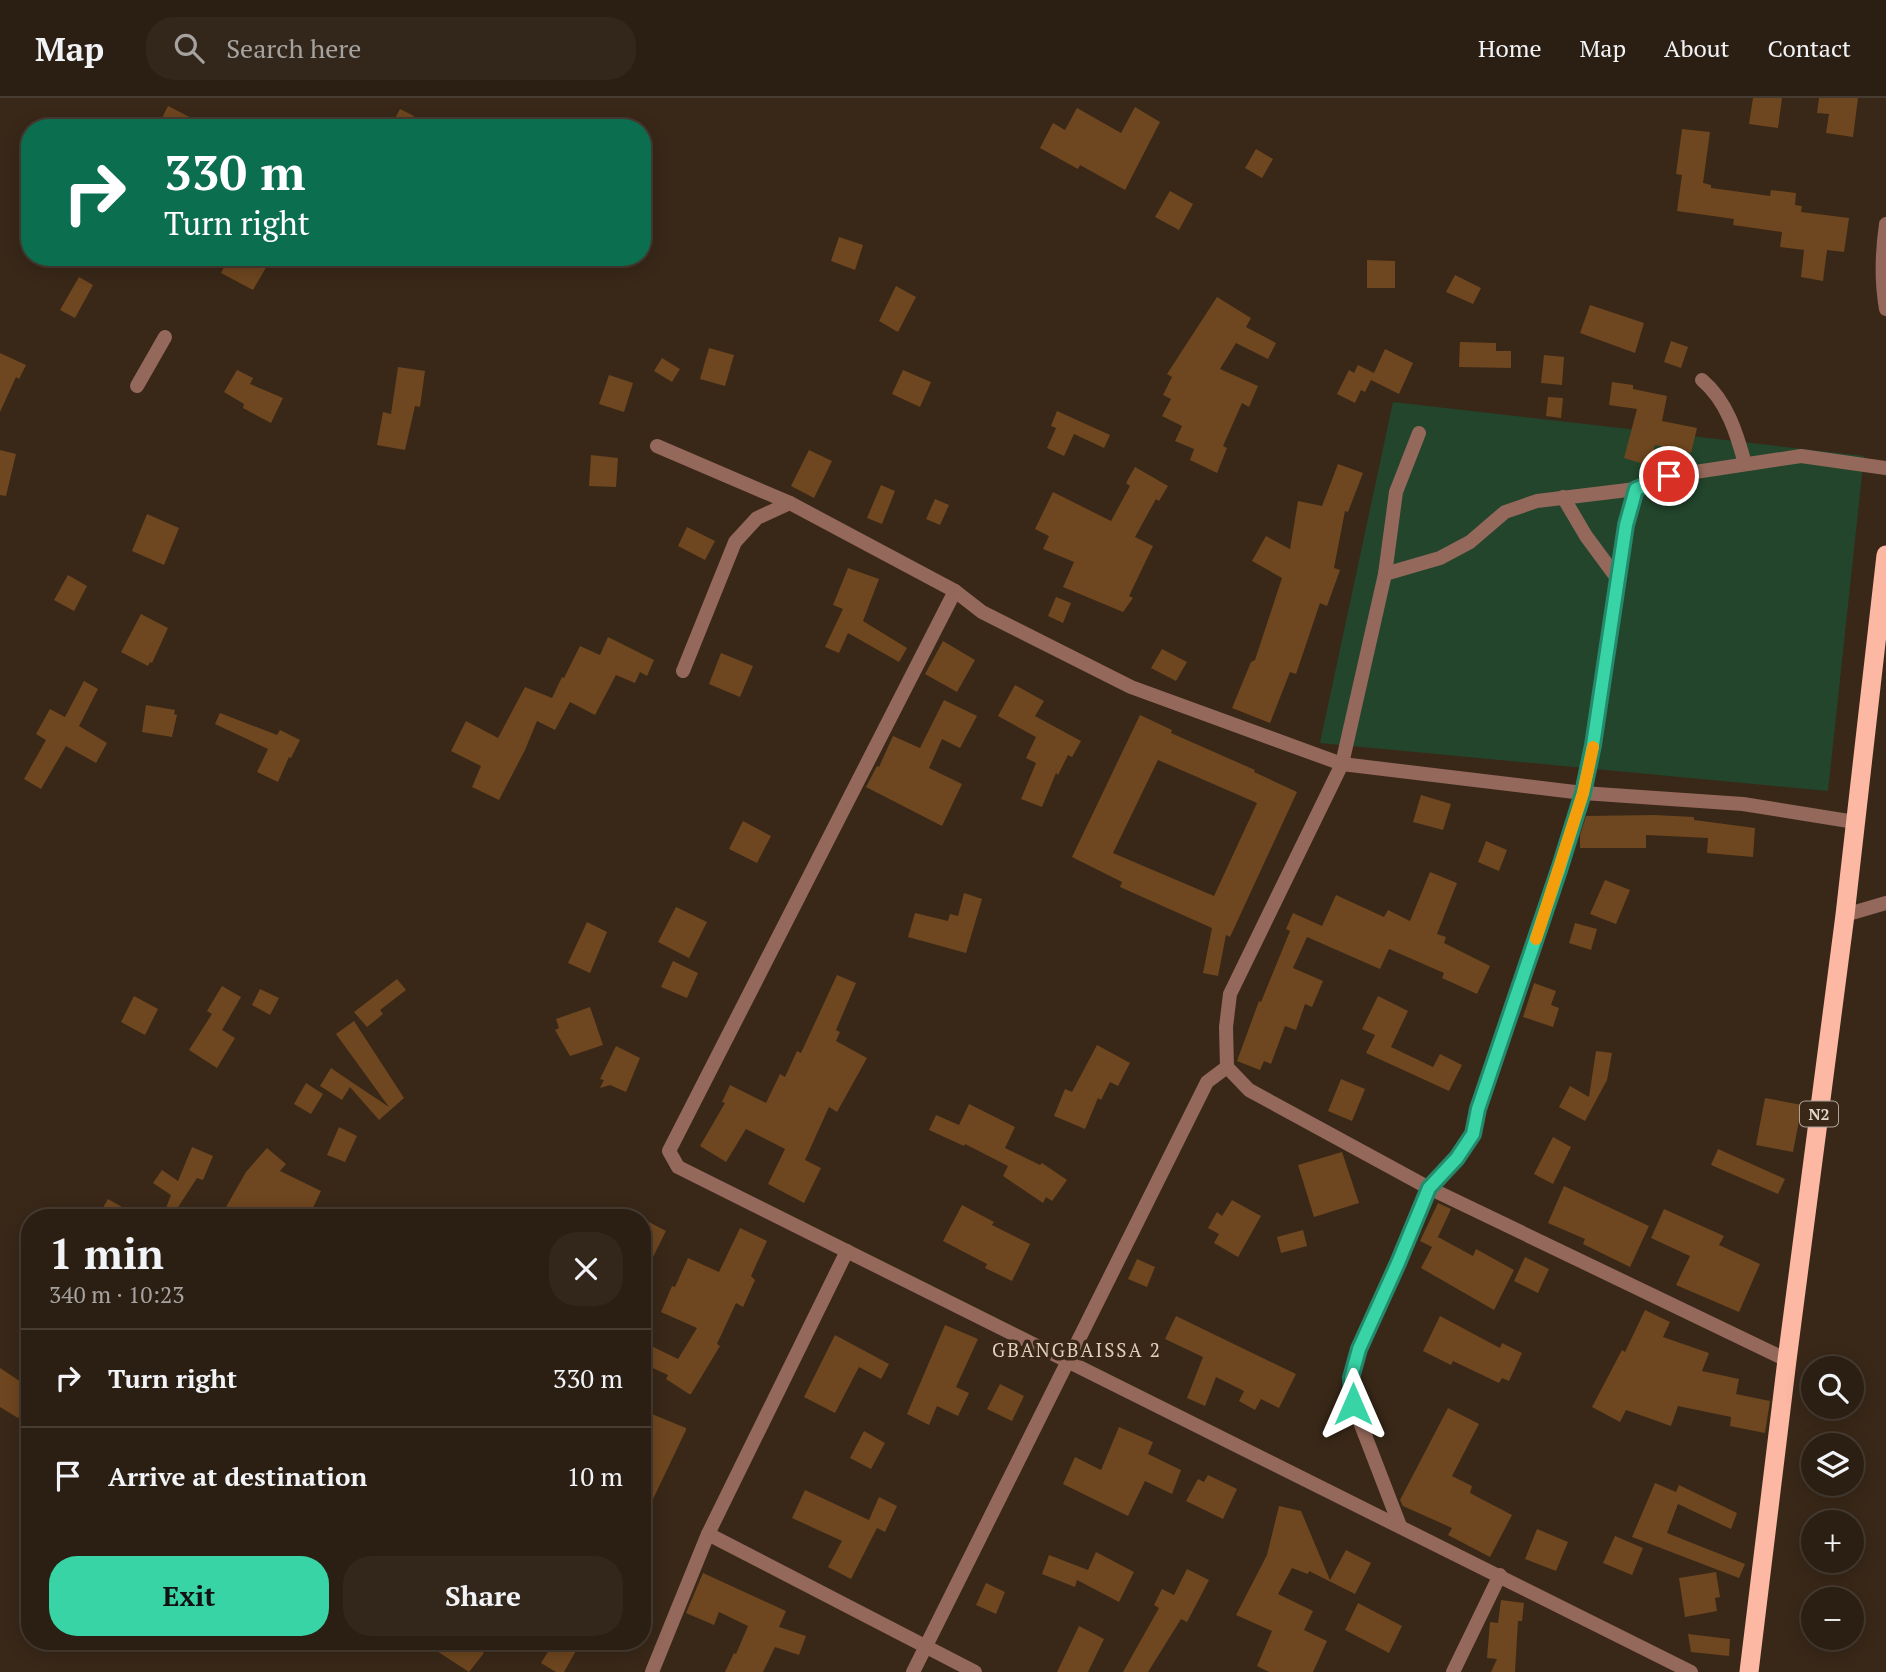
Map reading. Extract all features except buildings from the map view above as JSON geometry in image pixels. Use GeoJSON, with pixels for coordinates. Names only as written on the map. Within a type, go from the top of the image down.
{"type":"FeatureCollection","features":[{"type":"Feature","properties":{"kind":"highway","name":"N2"},"geometry":{"type":"LineString","coordinates":[[1749,1672],[1845,915],[1886,555]]}},
{"type":"Feature","properties":{"kind":"street"},"geometry":{"type":"LineString","coordinates":[[1886,223],[1883,246],[1883,292],[1886,309]]}},
{"type":"Feature","properties":{"kind":"street"},"geometry":{"type":"LineString","coordinates":[[137,386],[165,337]]}},
{"type":"Feature","properties":{"kind":"street"},"geometry":{"type":"LineString","coordinates":[[1702,380],[1709,386],[1734,424],[1745,464]]}},
{"type":"Feature","properties":{"kind":"street"},"geometry":{"type":"LineString","coordinates":[[1419,433],[1396,492],[1385,574],[1342,764],[1230,994],[1226,1027],[1227,1067],[1249,1090],[1429,1188],[1787,1360]]}},
{"type":"Feature","properties":{"kind":"street"},"geometry":{"type":"LineString","coordinates":[[657,446],[790,503],[955,591],[982,612],[1130,687],[1342,764],[1583,793],[1743,804],[1855,822]]}},
{"type":"Feature","properties":{"kind":"street"},"geometry":{"type":"LineString","coordinates":[[1385,574],[1440,558],[1470,542],[1505,512],[1537,501],[1636,489],[1669,476],[1801,456],[1886,468]]}},
{"type":"Feature","properties":{"kind":"street"},"geometry":{"type":"LineString","coordinates":[[1400,1526],[1353,1404],[1351,1378],[1359,1349],[1429,1188],[1457,1158],[1473,1134],[1478,1109],[1559,870],[1583,793],[1593,745],[1626,525],[1636,489]]}},
{"type":"Feature","properties":{"kind":"street"},"geometry":{"type":"LineString","coordinates":[[1563,497],[1586,536],[1618,578]]}},
{"type":"Feature","properties":{"kind":"street"},"geometry":{"type":"LineString","coordinates":[[683,671],[735,542],[757,518],[790,503]]}},
{"type":"Feature","properties":{"kind":"street"},"geometry":{"type":"LineString","coordinates":[[955,591],[669,1151],[678,1167],[1691,1672]]}},
{"type":"Feature","properties":{"kind":"street"},"geometry":{"type":"LineString","coordinates":[[1845,915],[1886,903]]}},
{"type":"Feature","properties":{"kind":"street"},"geometry":{"type":"LineString","coordinates":[[913,1672],[1207,1082],[1227,1067]]}},
{"type":"Feature","properties":{"kind":"street"},"geometry":{"type":"LineString","coordinates":[[652,1672],[708,1534],[847,1251]]}},
{"type":"Feature","properties":{"kind":"street"},"geometry":{"type":"LineString","coordinates":[[708,1534],[975,1672]]}},
{"type":"Feature","properties":{"kind":"street"},"geometry":{"type":"LineString","coordinates":[[1453,1672],[1500,1575]]}},
{"type":"Feature","properties":{"kind":"green space"},"geometry":{"type":"Polygon","coordinates":[[[1393,402],[1864,456],[1828,791],[1320,743],[1393,402]]]}},
{"type":"Feature","properties":{"kind":"slow traffic"},"geometry":{"type":"LineString","coordinates":[[1536,939],[1583,793],[1593,747]]}},
{"type":"Feature","properties":{"kind":"district","name":"GBANGBAISSA 2"},"geometry":{"type":"Point","coordinates":[1077,1349]}},
{"type":"Feature","properties":{"kind":"route"},"geometry":{"type":"LineString","coordinates":[[1353,1404],[1351,1378],[1359,1349],[1429,1188],[1457,1158],[1473,1134],[1478,1109],[1583,793],[1593,745],[1626,525],[1636,489],[1669,476]]}}]}
